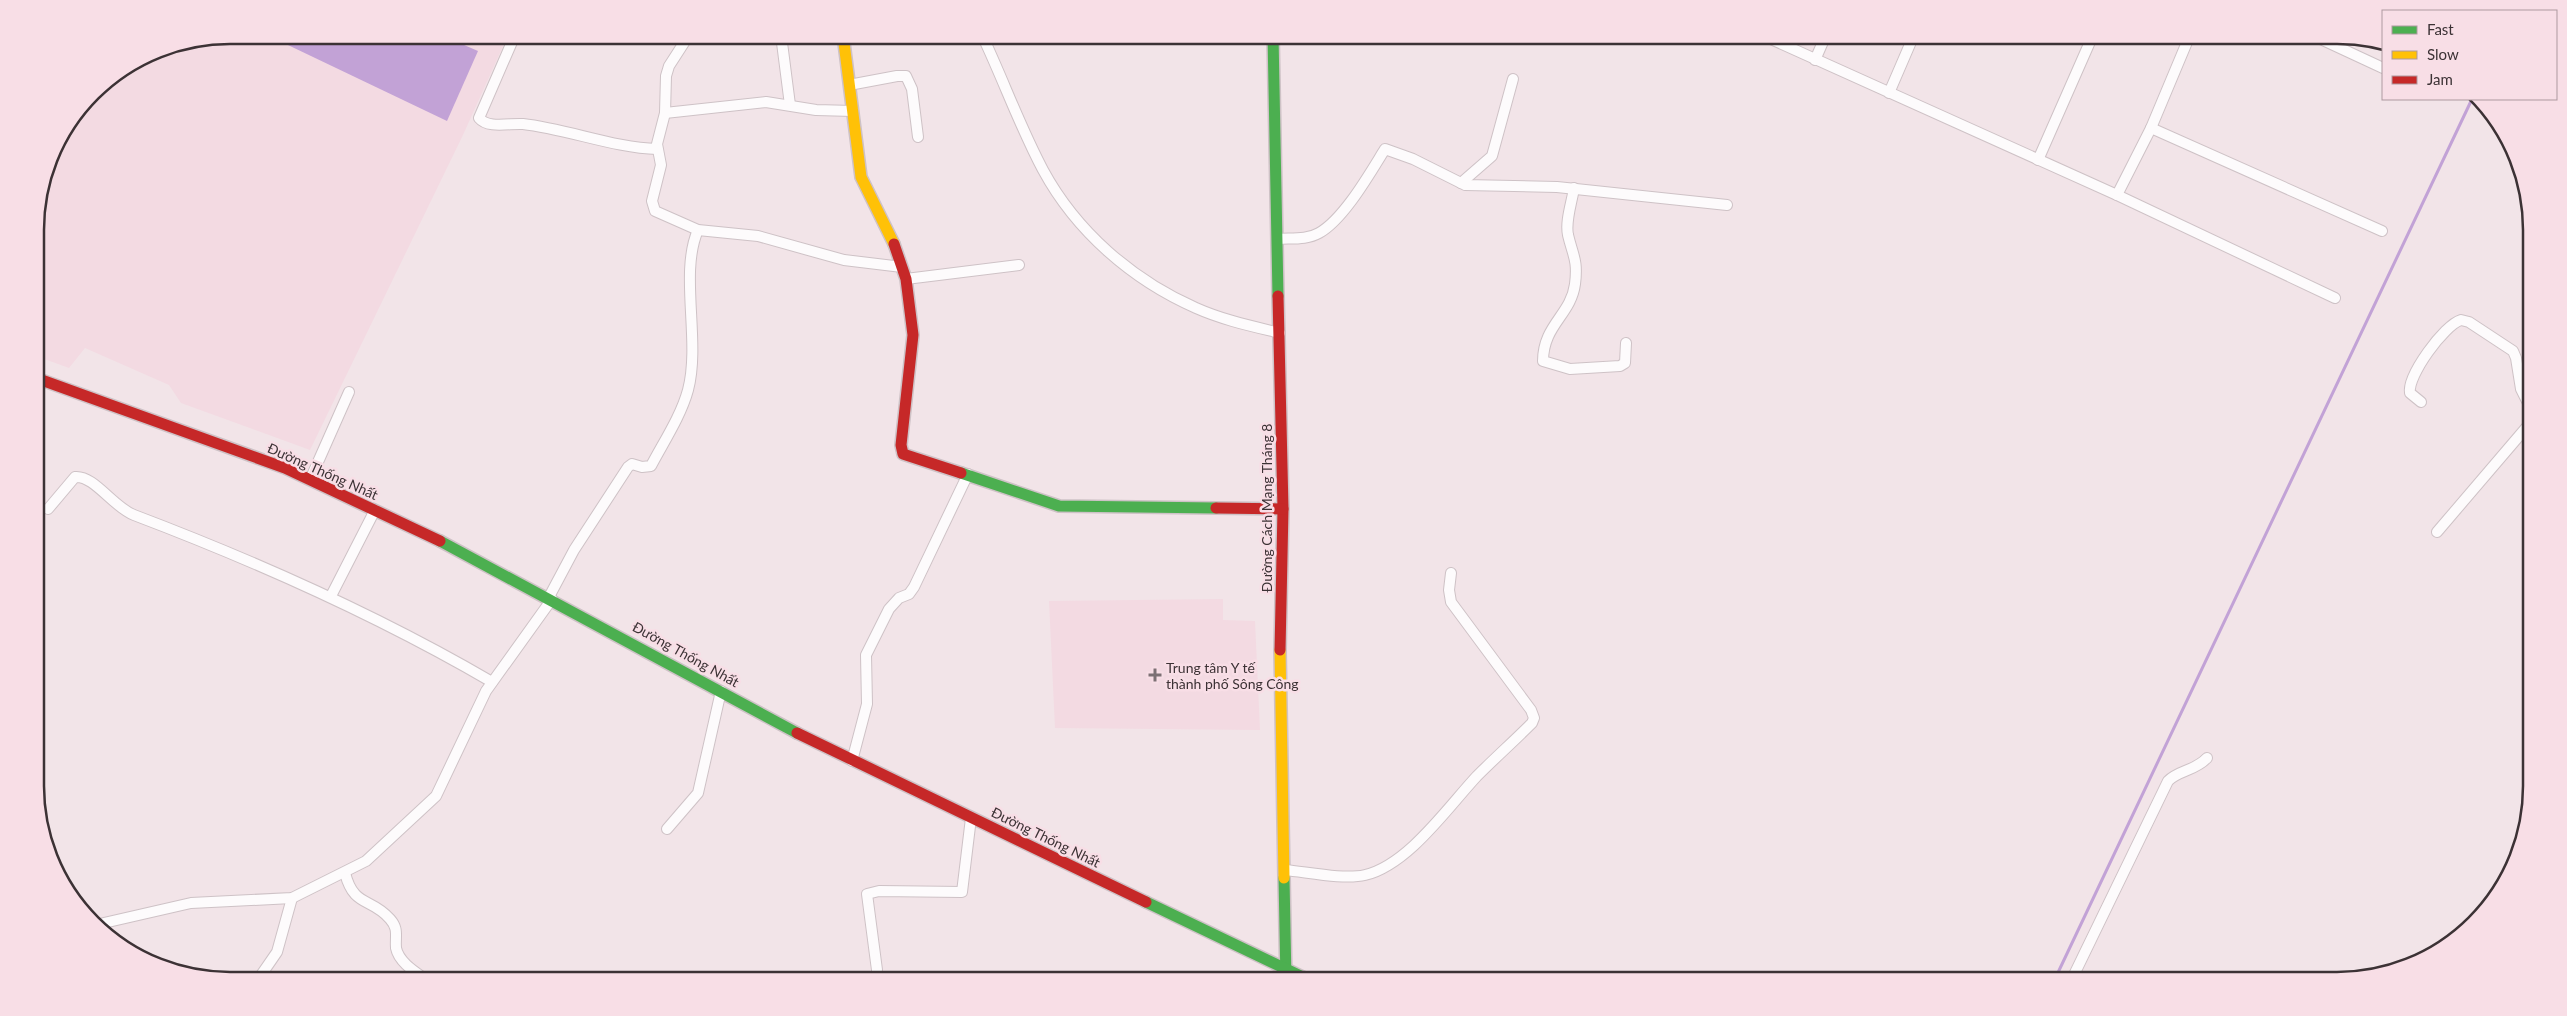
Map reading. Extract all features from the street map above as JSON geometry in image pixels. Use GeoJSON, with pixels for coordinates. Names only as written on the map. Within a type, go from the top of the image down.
{"type":"FeatureCollection","features":[{"type":"Feature","properties":{"kind":"street"},"geometry":{"type":"LineString","coordinates":[[511,44],[479,118],[482,122],[488,124],[523,124],[657,149]]}},
{"type":"Feature","properties":{"kind":"street"},"geometry":{"type":"LineString","coordinates":[[683,44],[666,76],[665,113],[657,149],[660,165],[652,201],[653,208],[658,213],[698,230],[758,236],[844,260],[902,267]]}},
{"type":"Feature","properties":{"kind":"street"},"geometry":{"type":"LineString","coordinates":[[782,44],[790,105]]}},
{"type":"Feature","properties":{"kind":"street"},"geometry":{"type":"LineString","coordinates":[[844,44],[861,177],[894,243],[906,280],[913,335],[901,450],[908,457],[968,474],[1059,506],[1284,509]]}},
{"type":"Feature","properties":{"kind":"street"},"geometry":{"type":"LineString","coordinates":[[986,44],[1044,172],[1061,200],[1101,246],[1138,276],[1195,308],[1233,321],[1280,333]]}},
{"type":"Feature","properties":{"kind":"street","name":"Đường Cách Mạng Tháng 8"},"geometry":{"type":"LineString","coordinates":[[1273,44],[1284,509],[1280,656],[1286,972]]}},
{"type":"Feature","properties":{"kind":"street"},"geometry":{"type":"LineString","coordinates":[[1781,44],[2117,196],[2335,298]]}},
{"type":"Feature","properties":{"kind":"street"},"geometry":{"type":"LineString","coordinates":[[1816,60],[1822,44]]}},
{"type":"Feature","properties":{"kind":"street"},"geometry":{"type":"LineString","coordinates":[[1889,93],[1910,44]]}},
{"type":"Feature","properties":{"kind":"street"},"geometry":{"type":"LineString","coordinates":[[2038,160],[2089,44]]}},
{"type":"Feature","properties":{"kind":"street"},"geometry":{"type":"LineString","coordinates":[[2117,196],[2151,128],[2186,44]]}},
{"type":"Feature","properties":{"kind":"street"},"geometry":{"type":"LineString","coordinates":[[2331,44],[2382,68]]}},
{"type":"Feature","properties":{"kind":"street"},"geometry":{"type":"LineString","coordinates":[[850,85],[906,76],[912,89],[918,137]]}},
{"type":"Feature","properties":{"kind":"street"},"geometry":{"type":"LineString","coordinates":[[1461,183],[1492,156],[1513,79]]}},
{"type":"Feature","properties":{"kind":"street"},"geometry":{"type":"LineString","coordinates":[[665,113],[766,102],[816,110],[853,111]]}},
{"type":"Feature","properties":{"kind":"street"},"geometry":{"type":"LineString","coordinates":[[2151,128],[2382,231]]}},
{"type":"Feature","properties":{"kind":"street"},"geometry":{"type":"LineString","coordinates":[[1278,239],[1309,237],[1329,226],[1367,179],[1385,149],[1413,159],[1461,183],[1479,187],[1574,188],[1728,205]]}},
{"type":"Feature","properties":{"kind":"street"},"geometry":{"type":"LineString","coordinates":[[1574,188],[1568,227],[1576,261],[1575,284],[1573,294],[1564,312],[1548,333],[1543,361],[1570,369],[1620,366],[1625,363],[1626,343]]}},
{"type":"Feature","properties":{"kind":"street"},"geometry":{"type":"LineString","coordinates":[[104,923],[185,904],[292,898],[345,874],[366,862],[436,796],[492,682],[551,598],[574,550],[628,467],[632,464],[642,467],[651,466],[688,391],[692,331],[690,252],[698,230]]}},
{"type":"Feature","properties":{"kind":"street"},"geometry":{"type":"LineString","coordinates":[[906,280],[1019,265]]}},
{"type":"Feature","properties":{"kind":"street"},"geometry":{"type":"LineString","coordinates":[[2421,402],[2410,393],[2408,387],[2440,338],[2454,323],[2461,320],[2469,322],[2513,351],[2523,393]]}},
{"type":"Feature","properties":{"kind":"street","name":"Đường Thống Nhất"},"geometry":{"type":"LineString","coordinates":[[44,381],[268,462],[470,555],[852,761],[1280,972]]}},
{"type":"Feature","properties":{"kind":"street"},"geometry":{"type":"LineString","coordinates":[[310,480],[349,392]]}},
{"type":"Feature","properties":{"kind":"street"},"geometry":{"type":"LineString","coordinates":[[2437,532],[2523,431]]}},
{"type":"Feature","properties":{"kind":"street"},"geometry":{"type":"LineString","coordinates":[[852,761],[868,704],[866,656],[889,609],[899,598],[909,594],[914,587],[968,474]]}},
{"type":"Feature","properties":{"kind":"street"},"geometry":{"type":"LineString","coordinates":[[48,509],[75,476],[81,476],[92,482],[106,496],[129,513],[231,552],[331,596],[442,653],[492,682]]}},
{"type":"Feature","properties":{"kind":"street"},"geometry":{"type":"LineString","coordinates":[[331,596],[375,510]]}},
{"type":"Feature","properties":{"kind":"street"},"geometry":{"type":"LineString","coordinates":[[1285,870],[1350,876],[1363,876],[1375,872],[1412,847],[1479,775],[1532,723],[1534,718],[1531,710],[1451,602],[1449,590],[1451,573]]}},
{"type":"Feature","properties":{"kind":"street"},"geometry":{"type":"LineString","coordinates":[[666,829],[698,793],[721,691]]}},
{"type":"Feature","properties":{"kind":"street"},"geometry":{"type":"LineString","coordinates":[[2075,972],[2168,781],[2173,776],[2197,767],[2208,758]]}},
{"type":"Feature","properties":{"kind":"street"},"geometry":{"type":"LineString","coordinates":[[877,970],[868,894],[871,892],[962,892],[971,818]]}},
{"type":"Feature","properties":{"kind":"street"},"geometry":{"type":"LineString","coordinates":[[345,874],[349,888],[354,894],[382,911],[396,926],[399,953],[406,964],[416,972]]}},
{"type":"Feature","properties":{"kind":"street"},"geometry":{"type":"LineString","coordinates":[[264,972],[278,952],[292,898]]}},
{"type":"Feature","properties":{"kind":"shaded area"},"geometry":{"type":"Polygon","coordinates":[[[286,44],[462,44],[478,51],[447,121],[286,44]]]}},
{"type":"Feature","properties":{"kind":"shaded area"},"geometry":{"type":"Polygon","coordinates":[[[504,44],[463,135],[310,450],[181,403],[169,385],[85,348],[69,368],[44,359],[45,205],[50,181],[58,158],[75,126],[98,98],[116,82],[158,58],[181,50],[205,45],[504,44]]]}},
{"type":"Feature","properties":{"kind":"shaded area","name":"Trung tâm Y tế thành phố Sông Công"},"geometry":{"type":"Polygon","coordinates":[[[1223,599],[1223,620],[1255,621],[1260,730],[1055,728],[1049,601],[1223,599]]]}},
{"type":"Feature","properties":{"kind":"waterway"},"geometry":{"type":"LineString","coordinates":[[2058,972],[2471,101]]}},
{"type":"Feature","properties":{"kind":"traffic: fast"},"geometry":{"type":"LineString","coordinates":[[1273,44],[1278,296]]}},
{"type":"Feature","properties":{"kind":"traffic: fast"},"geometry":{"type":"LineString","coordinates":[[961,473],[1059,506],[1216,508]]}},
{"type":"Feature","properties":{"kind":"traffic: fast"},"geometry":{"type":"LineString","coordinates":[[440,541],[797,733]]}},
{"type":"Feature","properties":{"kind":"traffic: fast"},"geometry":{"type":"LineString","coordinates":[[1284,878],[1286,972]]}},
{"type":"Feature","properties":{"kind":"traffic: fast"},"geometry":{"type":"LineString","coordinates":[[1146,902],[1292,972]]}},
{"type":"Feature","properties":{"kind":"traffic: slow"},"geometry":{"type":"LineString","coordinates":[[844,44],[861,177],[894,244]]}},
{"type":"Feature","properties":{"kind":"traffic: slow"},"geometry":{"type":"LineString","coordinates":[[1280,650],[1284,878]]}},
{"type":"Feature","properties":{"kind":"traffic: jam"},"geometry":{"type":"LineString","coordinates":[[894,244],[906,279],[913,335],[901,445],[903,454],[961,473]]}},
{"type":"Feature","properties":{"kind":"traffic: jam"},"geometry":{"type":"LineString","coordinates":[[1278,296],[1283,509],[1280,650]]}},
{"type":"Feature","properties":{"kind":"traffic: jam"},"geometry":{"type":"LineString","coordinates":[[44,381],[285,468],[440,541]]}},
{"type":"Feature","properties":{"kind":"traffic: jam"},"geometry":{"type":"LineString","coordinates":[[1216,508],[1283,509]]}},
{"type":"Feature","properties":{"kind":"traffic: jam"},"geometry":{"type":"LineString","coordinates":[[797,733],[1146,902]]}},
{"type":"Feature","properties":{"kind":"place","name":"Trung tâm Y tế thành phố Sông Công"},"geometry":{"type":"Point","coordinates":[1155,675]}}]}
